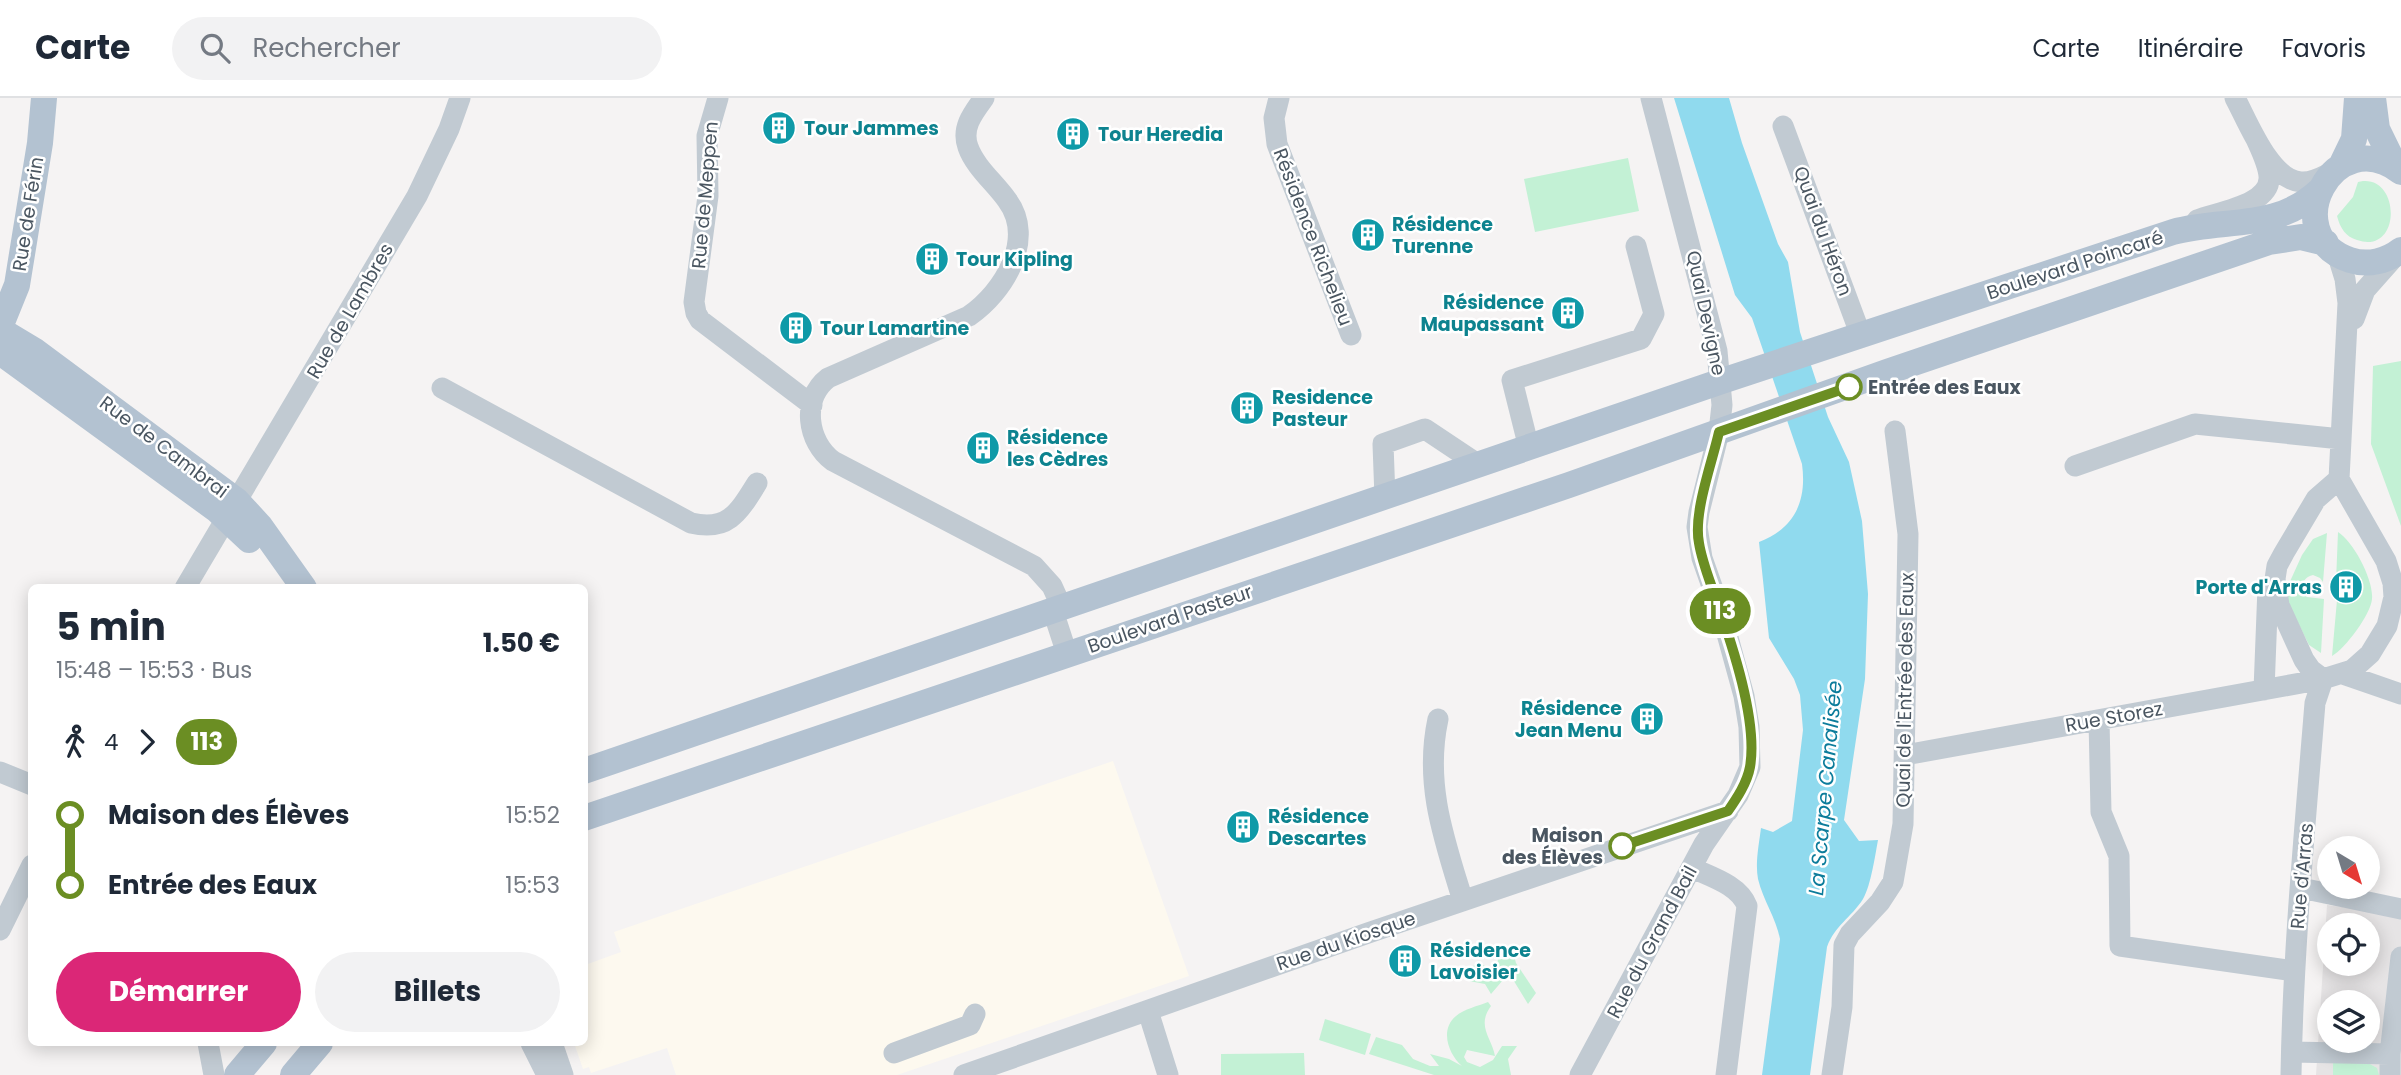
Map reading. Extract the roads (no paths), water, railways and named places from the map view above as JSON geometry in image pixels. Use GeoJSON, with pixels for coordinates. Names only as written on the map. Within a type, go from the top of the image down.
{"type":"FeatureCollection","features":[{"type":"Feature","properties":{"kind":"main road","name":"Rue de Férin"},"geometry":{"type":"LineString","coordinates":[[0,329],[17,285],[40,143],[44,98]]}},
{"type":"Feature","properties":{"kind":"main road"},"geometry":{"type":"LineString","coordinates":[[2331,248],[2319,232],[2315,204],[2354,139],[2357,98]]}},
{"type":"Feature","properties":{"kind":"main road"},"geometry":{"type":"LineString","coordinates":[[2373,98],[2377,129],[2398,170]]}},
{"type":"Feature","properties":{"kind":"main road"},"geometry":{"type":"LineString","coordinates":[[2331,176],[2355,160],[2383,162],[2398,170]]}},
{"type":"Feature","properties":{"kind":"main road","name":"Boulevard Poincaré"},"geometry":{"type":"LineString","coordinates":[[1721,381],[2173,232],[2281,215],[2299,207],[2331,176]]}},
{"type":"Feature","properties":{"kind":"main road","name":"Boulevard Poincaré"},"geometry":{"type":"LineString","coordinates":[[1755,420],[1887,372],[2269,242],[2301,237],[2331,248],[2350,260],[2372,263],[2400,251]]}},
{"type":"Feature","properties":{"kind":"main road","name":"Rue de Cambrai"},"geometry":{"type":"LineString","coordinates":[[0,329],[35,351],[232,509],[252,544],[281,584]]}},
{"type":"Feature","properties":{"kind":"main road","name":"Rue de Cambrai"},"geometry":{"type":"LineString","coordinates":[[0,352],[260,526],[301,584]]}},
{"type":"Feature","properties":{"kind":"main road"},"geometry":{"type":"LineString","coordinates":[[588,770],[1721,381]]}},
{"type":"Feature","properties":{"kind":"main road","name":"Boulevard Pasteur"},"geometry":{"type":"LineString","coordinates":[[588,817],[1755,420]]}},
{"type":"Feature","properties":{"kind":"main road"},"geometry":{"type":"LineString","coordinates":[[237,1075],[261,1046]]}},
{"type":"Feature","properties":{"kind":"main road"},"geometry":{"type":"LineString","coordinates":[[293,1075],[317,1046]]}},
{"type":"Feature","properties":{"kind":"street","name":"Rue de Lambres"},"geometry":{"type":"LineString","coordinates":[[187,584],[417,196],[442,146],[460,98]]}},
{"type":"Feature","properties":{"kind":"street","name":"Rue de Meppen"},"geometry":{"type":"LineString","coordinates":[[719,98],[707,136],[708,196],[694,302],[695,313],[700,320],[811,405]]}},
{"type":"Feature","properties":{"kind":"street"},"geometry":{"type":"LineString","coordinates":[[984,98],[969,120],[966,139],[968,148],[1008,200],[1017,217],[1019,230],[1016,251],[1002,282],[988,301],[969,316],[828,378],[817,390],[811,405],[812,432],[826,456],[1034,566],[1052,586],[1067,654]]}},
{"type":"Feature","properties":{"kind":"street","name":"Résidence Richelieu"},"geometry":{"type":"LineString","coordinates":[[1279,98],[1274,118],[1277,144],[1351,335]]}},
{"type":"Feature","properties":{"kind":"street","name":"Quai Devigne"},"geometry":{"type":"LineString","coordinates":[[1651,98],[1696,261],[1717,351],[1721,381],[1719,432],[1697,527],[1702,558],[1737,665],[1749,727],[1750,767],[1745,782],[1728,811]]}},
{"type":"Feature","properties":{"kind":"street"},"geometry":{"type":"LineString","coordinates":[[2173,232],[2201,218],[2252,202],[2261,196],[2268,184],[2269,176],[2256,139],[2235,98]]}},
{"type":"Feature","properties":{"kind":"street","name":"Quai du Héron"},"geometry":{"type":"LineString","coordinates":[[1783,126],[1861,336]]}},
{"type":"Feature","properties":{"kind":"street"},"geometry":{"type":"LineString","coordinates":[[2256,139],[2278,170],[2289,179],[2305,182],[2331,176]]}},
{"type":"Feature","properties":{"kind":"street"},"geometry":{"type":"LineString","coordinates":[[1529,448],[1512,380],[1641,339],[1654,314],[1636,246]]}},
{"type":"Feature","properties":{"kind":"street"},"geometry":{"type":"LineString","coordinates":[[2331,248],[2348,294],[2348,341],[2339,479],[2397,576],[2393,607],[2379,641],[2352,670],[2333,676]]}},
{"type":"Feature","properties":{"kind":"street"},"geometry":{"type":"LineString","coordinates":[[2348,341],[2365,290],[2400,251]]}},
{"type":"Feature","properties":{"kind":"street"},"geometry":{"type":"LineString","coordinates":[[442,388],[691,523],[719,525],[731,519],[757,484]]}},
{"type":"Feature","properties":{"kind":"street"},"geometry":{"type":"LineString","coordinates":[[2076,467],[2195,424],[2342,439]]}},
{"type":"Feature","properties":{"kind":"street"},"geometry":{"type":"LineString","coordinates":[[1385,498],[1383,444],[1404,436],[1425,429],[1479,465]]}},
{"type":"Feature","properties":{"kind":"street","name":"Quai de l'Entrée des Eaux"},"geometry":{"type":"LineString","coordinates":[[1832,1075],[1842,1007],[1843,953],[1850,934],[1880,902],[1892,882],[1903,824],[1908,534],[1895,431]]}},
{"type":"Feature","properties":{"kind":"street"},"geometry":{"type":"LineString","coordinates":[[2264,690],[2267,592],[2277,566],[2316,499],[2339,479]]}},
{"type":"Feature","properties":{"kind":"street"},"geometry":{"type":"LineString","coordinates":[[2277,566],[2274,587],[2278,605],[2311,670],[2333,676],[2363,679],[2401,694]]}},
{"type":"Feature","properties":{"kind":"street","name":"Rue Storez"},"geometry":{"type":"LineString","coordinates":[[1905,755],[2333,676]]}},
{"type":"Feature","properties":{"kind":"street","name":"Rue d'Arras"},"geometry":{"type":"LineString","coordinates":[[2291,1075],[2294,971],[2315,704],[2333,676]]}},
{"type":"Feature","properties":{"kind":"street"},"geometry":{"type":"LineString","coordinates":[[1438,719],[1432,751],[1434,793],[1442,831],[1463,901]]}},
{"type":"Feature","properties":{"kind":"street"},"geometry":{"type":"LineString","coordinates":[[2098,720],[2101,811],[2119,856],[2120,946],[2294,971]]}},
{"type":"Feature","properties":{"kind":"street"},"geometry":{"type":"LineString","coordinates":[[0,772],[28,783]]}},
{"type":"Feature","properties":{"kind":"street","name":"Rue du Grand Bail"},"geometry":{"type":"LineString","coordinates":[[1580,1075],[1704,844],[1728,811]]}},
{"type":"Feature","properties":{"kind":"street","name":"Rue du Kiosque"},"geometry":{"type":"LineString","coordinates":[[964,1075],[1728,811]]}},
{"type":"Feature","properties":{"kind":"street"},"geometry":{"type":"LineString","coordinates":[[1692,868],[1734,889],[1744,898],[1747,906],[1726,1075]]}},
{"type":"Feature","properties":{"kind":"street"},"geometry":{"type":"LineString","coordinates":[[0,930],[28,873]]}},
{"type":"Feature","properties":{"kind":"street"},"geometry":{"type":"LineString","coordinates":[[2301,888],[2401,909]]}},
{"type":"Feature","properties":{"kind":"street"},"geometry":{"type":"LineString","coordinates":[[2292,1052],[2390,1065],[2397,1020],[2401,957]]}},
{"type":"Feature","properties":{"kind":"street"},"geometry":{"type":"LineString","coordinates":[[1148,1011],[1168,1075]]}},
{"type":"Feature","properties":{"kind":"street"},"geometry":{"type":"LineString","coordinates":[[894,1053],[973,1019]]}},
{"type":"Feature","properties":{"kind":"street"},"geometry":{"type":"LineString","coordinates":[[209,1046],[214,1075]]}},
{"type":"Feature","properties":{"kind":"street"},"geometry":{"type":"LineString","coordinates":[[529,1046],[531,1075]]}},
{"type":"Feature","properties":{"kind":"street"},"geometry":{"type":"LineString","coordinates":[[531,1046],[547,1075]]}},
{"type":"Feature","properties":{"kind":"street"},"geometry":{"type":"LineString","coordinates":[[553,1046],[564,1075]]}},
{"type":"Feature","properties":{"kind":"water","name":"La Scarpe Canalisée"},"geometry":{"type":"Polygon","coordinates":[[[1674,98],[1729,98],[1778,244],[1788,262],[1800,332],[1828,417],[1849,462],[1862,521],[1868,594],[1865,679],[1844,820],[1859,841],[1878,840],[1866,893],[1834,933],[1827,947],[1810,1075],[1762,1075],[1780,939],[1760,887],[1757,867],[1761,828],[1773,832],[1792,821],[1803,730],[1800,695],[1794,679],[1769,638],[1759,542],[1782,529],[1796,512],[1802,490],[1802,464],[1752,318],[1735,295],[1674,98]]]}},
{"type":"Feature","properties":{"kind":"place","name":"Tour Jammes"},"geometry":{"type":"Point","coordinates":[779,128]}},
{"type":"Feature","properties":{"kind":"place","name":"Tour Heredia"},"geometry":{"type":"Point","coordinates":[1073,134]}},
{"type":"Feature","properties":{"kind":"place","name":"Résidence Turenne"},"geometry":{"type":"Point","coordinates":[1368,235]}},
{"type":"Feature","properties":{"kind":"place","name":"Tour Kipling"},"geometry":{"type":"Point","coordinates":[932,259]}},
{"type":"Feature","properties":{"kind":"place","name":"Résidence Maupassant"},"geometry":{"type":"Point","coordinates":[1568,313]}},
{"type":"Feature","properties":{"kind":"place","name":"Tour Lamartine"},"geometry":{"type":"Point","coordinates":[796,328]}},
{"type":"Feature","properties":{"kind":"place","name":"Entrée des Eaux"},"geometry":{"type":"Point","coordinates":[1849,387]}},
{"type":"Feature","properties":{"kind":"place","name":"Residence Pasteur"},"geometry":{"type":"Point","coordinates":[1247,408]}},
{"type":"Feature","properties":{"kind":"place","name":"Résidence les Cèdres"},"geometry":{"type":"Point","coordinates":[983,448]}},
{"type":"Feature","properties":{"kind":"place","name":"Porte d'Arras"},"geometry":{"type":"Point","coordinates":[2346,587]}},
{"type":"Feature","properties":{"kind":"place","name":"Résidence Jean Menu"},"geometry":{"type":"Point","coordinates":[1647,719]}},
{"type":"Feature","properties":{"kind":"place","name":"Résidence Descartes"},"geometry":{"type":"Point","coordinates":[1243,827]}},
{"type":"Feature","properties":{"kind":"place","name":"Maison des Élèves"},"geometry":{"type":"Point","coordinates":[1622,846]}},
{"type":"Feature","properties":{"kind":"place","name":"Résidence Lavoisier"},"geometry":{"type":"Point","coordinates":[1405,961]}}]}
